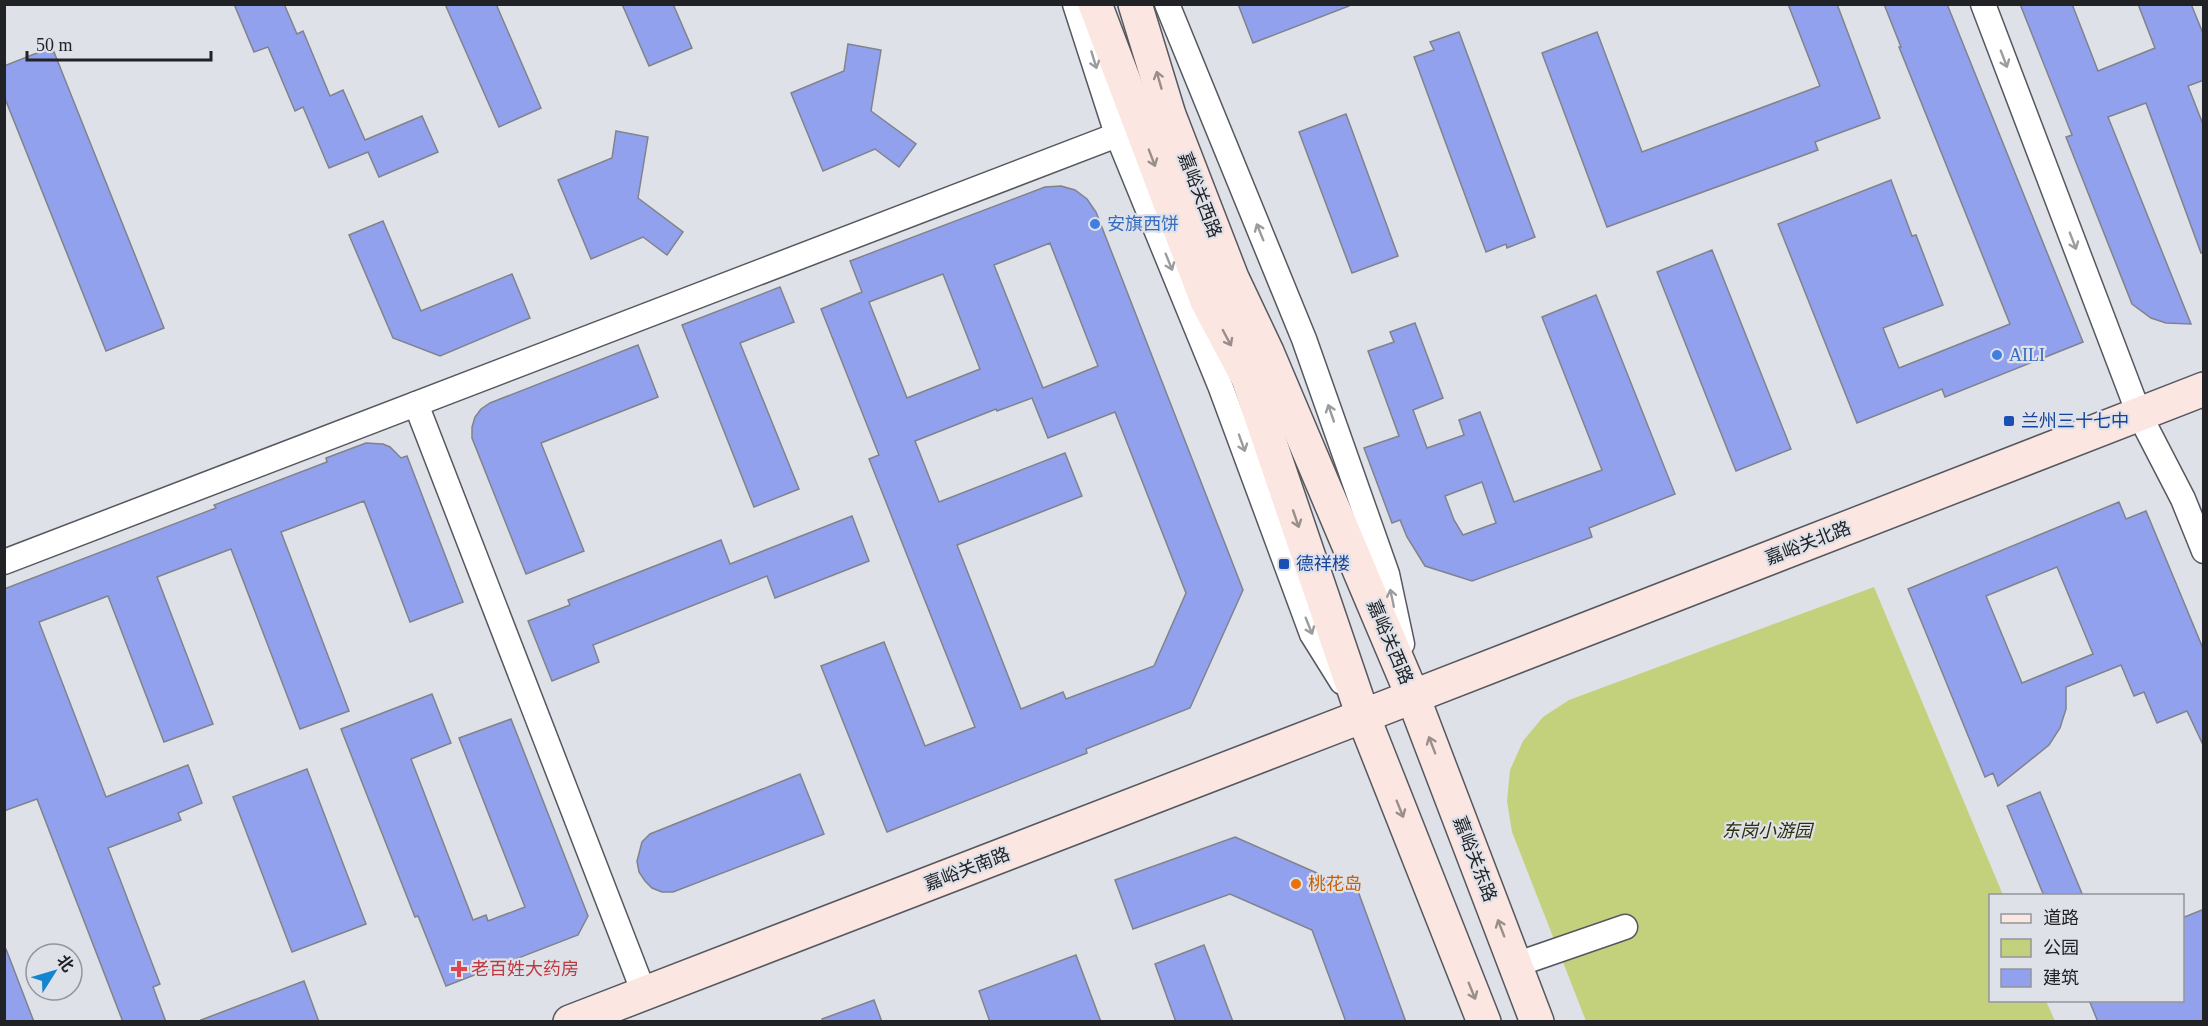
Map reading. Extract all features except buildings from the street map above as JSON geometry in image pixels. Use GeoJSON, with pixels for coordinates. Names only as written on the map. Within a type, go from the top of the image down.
{"type":"FeatureCollection","features":[{"type":"Feature","properties":{"kind":"main road","name":"嘉峪关西路"},"geometry":{"type":"LineString","coordinates":[[1095,4],[1207,302],[1248,378],[1364,716]]}},
{"type":"Feature","properties":{"kind":"main road","name":"嘉峪关西路"},"geometry":{"type":"LineString","coordinates":[[1135,4],[1142,125],[1232,278],[1267,352],[1413,697]]}},
{"type":"Feature","properties":{"kind":"main road","name":"嘉峪关北路"},"geometry":{"type":"LineString","coordinates":[[1364,716],[2204,389]]}},
{"type":"Feature","properties":{"kind":"main road","name":"嘉峪关东路"},"geometry":{"type":"LineString","coordinates":[[1413,697],[1537,1022]]}},
{"type":"Feature","properties":{"kind":"main road","name":"嘉峪关南路"},"geometry":{"type":"LineString","coordinates":[[570,1022],[1364,716]]}},
{"type":"Feature","properties":{"kind":"main road"},"geometry":{"type":"LineString","coordinates":[[1364,716],[1484,1022]]}},
{"type":"Feature","properties":{"kind":"street"},"geometry":{"type":"LineString","coordinates":[[4,562],[1142,125],[1075,4]]}},
{"type":"Feature","properties":{"kind":"street","name":"嘉峪关西路"},"geometry":{"type":"LineString","coordinates":[[1167,4],[1304,339],[1387,574],[1413,697]]}},
{"type":"Feature","properties":{"kind":"street"},"geometry":{"type":"LineString","coordinates":[[1983,4],[2139,414],[2183,499],[2204,551]]}},
{"type":"Feature","properties":{"kind":"street"},"geometry":{"type":"LineString","coordinates":[[416,404],[644,993]]}},
{"type":"Feature","properties":{"kind":"street"},"geometry":{"type":"LineString","coordinates":[[1515,965],[1625,927]]}},
{"type":"Feature","properties":{"kind":"green space","name":"东岗小游园"},"geometry":{"type":"Polygon","coordinates":[[[1874,587],[2003,894],[1989,894],[1989,1002],[2046,1002],[2055,1021],[1586,1021],[1512,832],[1507,801],[1510,770],[1523,741],[1543,717],[1569,700],[1874,587]]]}},
{"type":"Feature","properties":{"kind":"place","name":"安旗西饼"},"geometry":{"type":"Point","coordinates":[1095,224]}},
{"type":"Feature","properties":{"kind":"place","name":"AILI"},"geometry":{"type":"Point","coordinates":[1997,355]}},
{"type":"Feature","properties":{"kind":"place","name":"兰州三十七中"},"geometry":{"type":"Point","coordinates":[2009,421]}},
{"type":"Feature","properties":{"kind":"place","name":"德祥楼"},"geometry":{"type":"Point","coordinates":[1284,564]}},
{"type":"Feature","properties":{"kind":"place","name":"桃花岛"},"geometry":{"type":"Point","coordinates":[1296,884]}},
{"type":"Feature","properties":{"kind":"place","name":"老百姓大药房"},"geometry":{"type":"Point","coordinates":[459,969]}}]}
